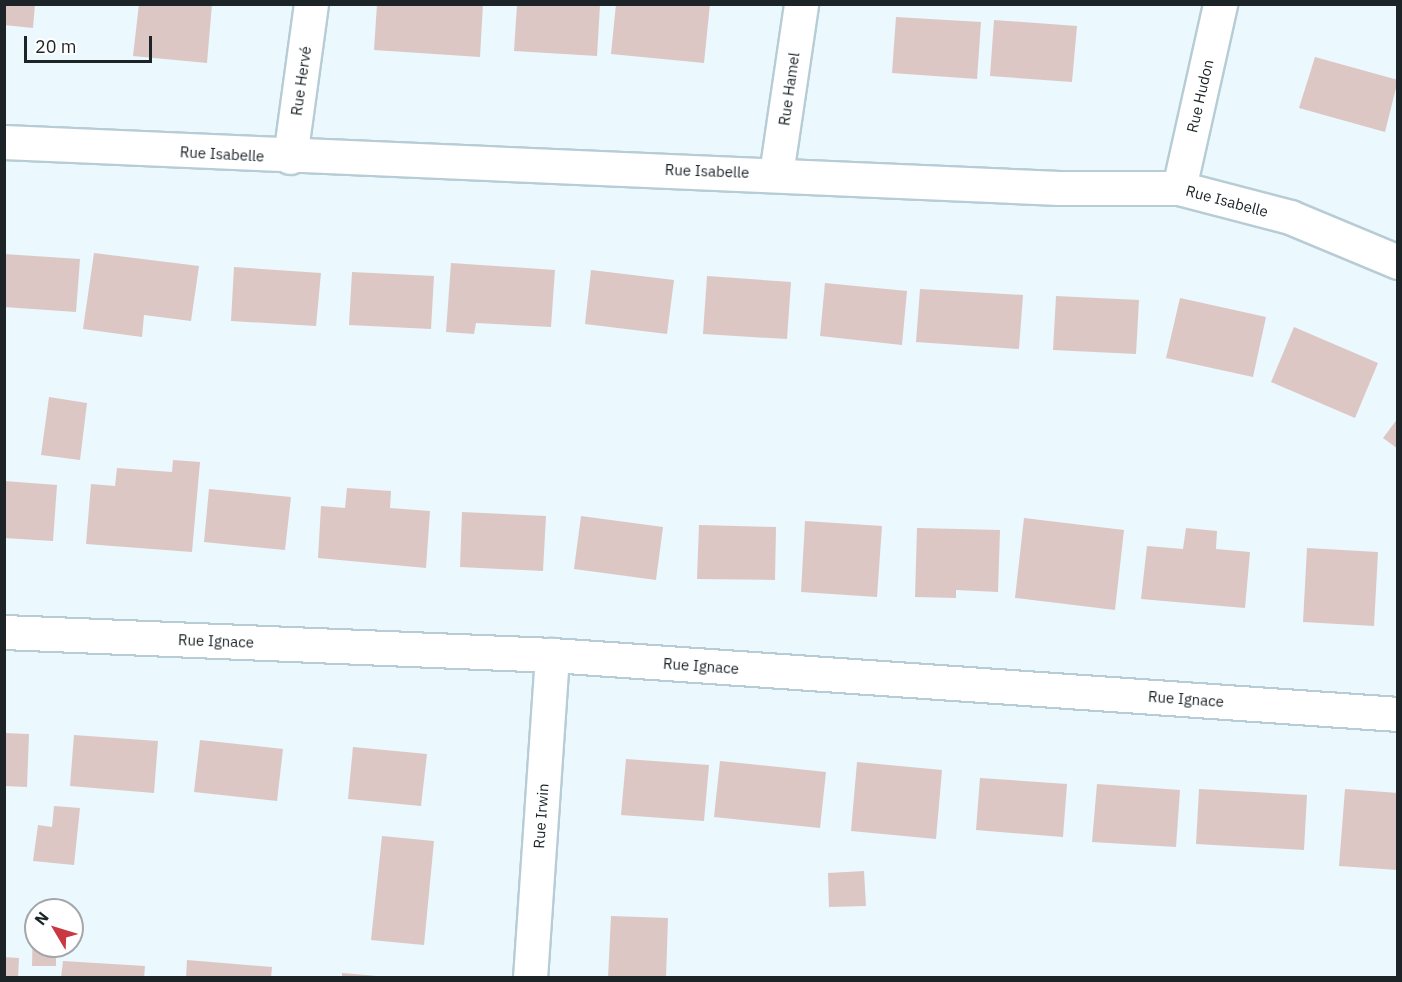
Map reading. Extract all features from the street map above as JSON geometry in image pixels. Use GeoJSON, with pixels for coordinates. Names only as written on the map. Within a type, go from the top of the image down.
{"type":"FeatureCollection","features":[{"type":"Feature","properties":{"kind":"street","name":"Rue Hervé"},"geometry":{"type":"LineString","coordinates":[[290,157],[311,4]]}},
{"type":"Feature","properties":{"kind":"street","name":"Rue Hamel"},"geometry":{"type":"LineString","coordinates":[[776,174],[801,4]]}},
{"type":"Feature","properties":{"kind":"street","name":"Rue Hudon"},"geometry":{"type":"LineString","coordinates":[[1179,188],[1220,4]]}},
{"type":"Feature","properties":{"kind":"street","name":"Rue Isabelle"},"geometry":{"type":"LineString","coordinates":[[4,142],[290,157],[776,174],[1059,188],[1179,188],[1290,217],[1398,262]]}},
{"type":"Feature","properties":{"kind":"street","name":"Rue Ignace"},"geometry":{"type":"LineString","coordinates":[[4,632],[552,655],[1398,714]]}},
{"type":"Feature","properties":{"kind":"street","name":"Rue Irwin"},"geometry":{"type":"LineString","coordinates":[[530,978],[552,655]]}},
{"type":"Feature","properties":{"kind":"building"},"geometry":{"type":"Polygon","coordinates":[[[4,4],[35,4],[33,28],[4,25],[4,4]]]}},
{"type":"Feature","properties":{"kind":"building"},"geometry":{"type":"Polygon","coordinates":[[[139,4],[212,4],[207,63],[133,56],[139,4]]]}},
{"type":"Feature","properties":{"kind":"building"},"geometry":{"type":"Polygon","coordinates":[[[377,4],[483,4],[480,57],[374,50],[377,4]]]}},
{"type":"Feature","properties":{"kind":"building"},"geometry":{"type":"Polygon","coordinates":[[[616,4],[710,4],[704,63],[611,54],[616,4]]]}},
{"type":"Feature","properties":{"kind":"building"},"geometry":{"type":"Polygon","coordinates":[[[517,5],[600,5],[597,56],[514,51],[517,5]]]}},
{"type":"Feature","properties":{"kind":"building"},"geometry":{"type":"Polygon","coordinates":[[[896,17],[981,22],[977,79],[892,73],[896,17]]]}},
{"type":"Feature","properties":{"kind":"building"},"geometry":{"type":"Polygon","coordinates":[[[994,20],[1077,26],[1072,82],[990,76],[994,20]]]}},
{"type":"Feature","properties":{"kind":"building"},"geometry":{"type":"Polygon","coordinates":[[[1315,57],[1398,80],[1385,132],[1299,108],[1315,57]]]}},
{"type":"Feature","properties":{"kind":"building"},"geometry":{"type":"Polygon","coordinates":[[[94,253],[199,266],[191,321],[144,315],[142,337],[83,329],[94,253]]]}},
{"type":"Feature","properties":{"kind":"building"},"geometry":{"type":"Polygon","coordinates":[[[4,254],[80,259],[76,312],[4,307],[4,254]]]}},
{"type":"Feature","properties":{"kind":"building"},"geometry":{"type":"Polygon","coordinates":[[[451,263],[555,270],[551,327],[476,323],[474,334],[446,332],[451,263]]]}},
{"type":"Feature","properties":{"kind":"building"},"geometry":{"type":"Polygon","coordinates":[[[234,267],[321,273],[316,326],[231,321],[234,267]]]}},
{"type":"Feature","properties":{"kind":"building"},"geometry":{"type":"Polygon","coordinates":[[[591,270],[674,280],[667,334],[585,324],[591,270]]]}},
{"type":"Feature","properties":{"kind":"building"},"geometry":{"type":"Polygon","coordinates":[[[352,272],[434,276],[431,329],[349,325],[352,272]]]}},
{"type":"Feature","properties":{"kind":"building"},"geometry":{"type":"Polygon","coordinates":[[[707,276],[791,282],[787,339],[703,334],[707,276]]]}},
{"type":"Feature","properties":{"kind":"building"},"geometry":{"type":"Polygon","coordinates":[[[825,283],[907,291],[902,345],[820,336],[825,283]]]}},
{"type":"Feature","properties":{"kind":"building"},"geometry":{"type":"Polygon","coordinates":[[[920,289],[1023,295],[1019,349],[916,342],[920,289]]]}},
{"type":"Feature","properties":{"kind":"building"},"geometry":{"type":"Polygon","coordinates":[[[1056,296],[1139,300],[1136,354],[1053,350],[1056,296]]]}},
{"type":"Feature","properties":{"kind":"building"},"geometry":{"type":"Polygon","coordinates":[[[1180,298],[1266,317],[1253,377],[1166,358],[1180,298]]]}},
{"type":"Feature","properties":{"kind":"building"},"geometry":{"type":"Polygon","coordinates":[[[1294,327],[1378,363],[1355,418],[1271,382],[1294,327]]]}},
{"type":"Feature","properties":{"kind":"building"},"geometry":{"type":"Polygon","coordinates":[[[49,397],[87,403],[80,460],[41,455],[49,397]]]}},
{"type":"Feature","properties":{"kind":"building"},"geometry":{"type":"Polygon","coordinates":[[[1398,418],[1398,449],[1383,438],[1398,418]]]}},
{"type":"Feature","properties":{"kind":"building"},"geometry":{"type":"Polygon","coordinates":[[[173,460],[200,462],[192,552],[86,544],[91,484],[115,486],[117,468],[172,472],[173,460]]]}},
{"type":"Feature","properties":{"kind":"building"},"geometry":{"type":"Polygon","coordinates":[[[4,481],[57,485],[53,541],[4,538],[4,481]]]}},
{"type":"Feature","properties":{"kind":"building"},"geometry":{"type":"Polygon","coordinates":[[[347,488],[391,491],[390,508],[430,511],[426,568],[318,558],[321,506],[345,508],[347,488]]]}},
{"type":"Feature","properties":{"kind":"building"},"geometry":{"type":"Polygon","coordinates":[[[209,489],[291,497],[285,550],[204,542],[209,489]]]}},
{"type":"Feature","properties":{"kind":"building"},"geometry":{"type":"Polygon","coordinates":[[[462,512],[546,516],[543,571],[460,567],[462,512]]]}},
{"type":"Feature","properties":{"kind":"building"},"geometry":{"type":"Polygon","coordinates":[[[581,516],[663,527],[656,580],[574,569],[581,516]]]}},
{"type":"Feature","properties":{"kind":"building"},"geometry":{"type":"Polygon","coordinates":[[[1024,518],[1124,530],[1115,610],[1015,598],[1024,518]]]}},
{"type":"Feature","properties":{"kind":"building"},"geometry":{"type":"Polygon","coordinates":[[[805,521],[882,526],[877,597],[801,592],[805,521]]]}},
{"type":"Feature","properties":{"kind":"building"},"geometry":{"type":"Polygon","coordinates":[[[699,525],[776,527],[775,580],[697,579],[699,525]]]}},
{"type":"Feature","properties":{"kind":"building"},"geometry":{"type":"Polygon","coordinates":[[[917,528],[1000,530],[998,592],[956,590],[956,598],[915,597],[917,528]]]}},
{"type":"Feature","properties":{"kind":"building"},"geometry":{"type":"Polygon","coordinates":[[[1186,528],[1217,531],[1216,549],[1250,552],[1245,608],[1141,599],[1147,546],[1183,549],[1186,528]]]}},
{"type":"Feature","properties":{"kind":"building"},"geometry":{"type":"Polygon","coordinates":[[[1307,548],[1378,552],[1374,626],[1303,622],[1307,548]]]}},
{"type":"Feature","properties":{"kind":"building"},"geometry":{"type":"Polygon","coordinates":[[[4,733],[29,734],[27,787],[4,786],[4,733]]]}},
{"type":"Feature","properties":{"kind":"building"},"geometry":{"type":"Polygon","coordinates":[[[74,735],[158,741],[154,793],[70,786],[74,735]]]}},
{"type":"Feature","properties":{"kind":"building"},"geometry":{"type":"Polygon","coordinates":[[[200,740],[283,749],[277,801],[194,792],[200,740]]]}},
{"type":"Feature","properties":{"kind":"building"},"geometry":{"type":"Polygon","coordinates":[[[353,747],[427,754],[421,806],[348,799],[353,747]]]}},
{"type":"Feature","properties":{"kind":"building"},"geometry":{"type":"Polygon","coordinates":[[[626,759],[709,765],[704,821],[621,815],[626,759]]]}},
{"type":"Feature","properties":{"kind":"building"},"geometry":{"type":"Polygon","coordinates":[[[720,761],[826,772],[820,828],[714,817],[720,761]]]}},
{"type":"Feature","properties":{"kind":"building"},"geometry":{"type":"Polygon","coordinates":[[[857,762],[942,770],[936,839],[851,831],[857,762]]]}},
{"type":"Feature","properties":{"kind":"building"},"geometry":{"type":"Polygon","coordinates":[[[980,778],[1067,784],[1063,837],[976,830],[980,778]]]}},
{"type":"Feature","properties":{"kind":"building"},"geometry":{"type":"Polygon","coordinates":[[[1097,784],[1180,790],[1176,847],[1092,842],[1097,784]]]}},
{"type":"Feature","properties":{"kind":"building"},"geometry":{"type":"Polygon","coordinates":[[[1199,789],[1307,795],[1304,850],[1196,844],[1199,789]]]}},
{"type":"Feature","properties":{"kind":"building"},"geometry":{"type":"Polygon","coordinates":[[[1345,789],[1398,793],[1398,870],[1339,866],[1345,789]]]}},
{"type":"Feature","properties":{"kind":"building"},"geometry":{"type":"Polygon","coordinates":[[[54,806],[80,808],[74,865],[33,861],[38,825],[52,827],[54,806]]]}},
{"type":"Feature","properties":{"kind":"building"},"geometry":{"type":"Polygon","coordinates":[[[382,836],[434,841],[424,945],[371,940],[382,836]]]}},
{"type":"Feature","properties":{"kind":"building"},"geometry":{"type":"Polygon","coordinates":[[[864,871],[866,906],[829,907],[828,873],[864,871]]]}},
{"type":"Feature","properties":{"kind":"building"},"geometry":{"type":"Polygon","coordinates":[[[611,916],[668,918],[666,978],[608,978],[611,916]]]}},
{"type":"Feature","properties":{"kind":"building"},"geometry":{"type":"Polygon","coordinates":[[[4,957],[19,958],[18,978],[4,978],[4,957]]]}},
{"type":"Feature","properties":{"kind":"building"},"geometry":{"type":"Polygon","coordinates":[[[32,958],[56,958],[56,966],[32,966],[32,958]]]}},
{"type":"Feature","properties":{"kind":"building"},"geometry":{"type":"Polygon","coordinates":[[[187,960],[272,967],[271,978],[186,978],[187,960]]]}},
{"type":"Feature","properties":{"kind":"building"},"geometry":{"type":"Polygon","coordinates":[[[63,961],[145,966],[144,978],[61,978],[63,961]]]}},
{"type":"Feature","properties":{"kind":"building"},"geometry":{"type":"Polygon","coordinates":[[[342,973],[377,976],[377,978],[342,978],[342,973]]]}}]}
